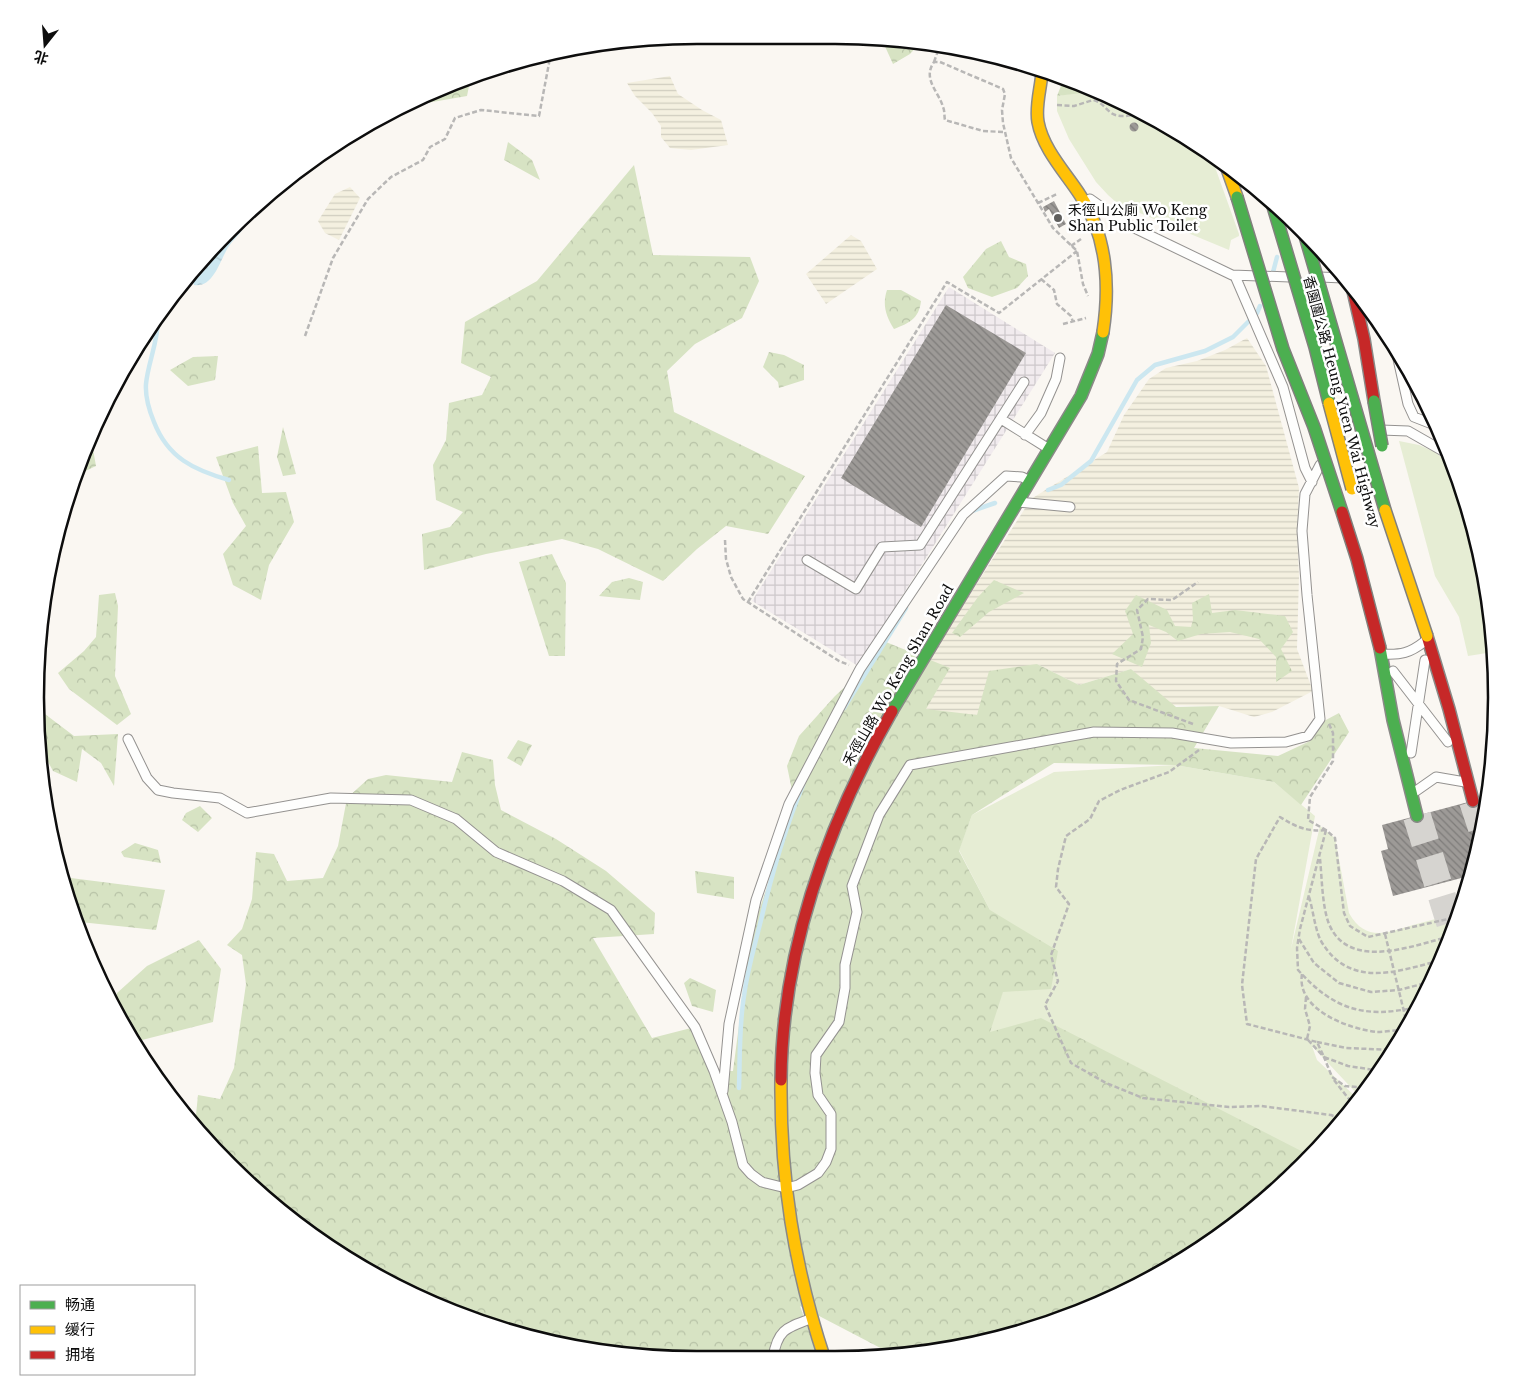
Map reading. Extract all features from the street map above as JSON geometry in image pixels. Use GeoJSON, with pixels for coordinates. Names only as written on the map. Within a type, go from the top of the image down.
{"type":"FeatureCollection","features":[{"type":"Feature","properties":{"kind":"main road","name":"禾徑山路 Wo Keng Shan Road"},"geometry":{"type":"LineString","coordinates":[[822,1351],[812,1319],[800,1266],[786,1188],[781,1130],[785,1028],[798,948],[817,874],[841,810],[872,747],[1081,396],[1095,366],[1104,336],[1108,304],[1106,266],[1098,235],[1083,199],[1040,129],[1038,120],[1041,77]]}},
{"type":"Feature","properties":{"kind":"main road"},"geometry":{"type":"LineString","coordinates":[[1230,178],[1283,349],[1314,427],[1342,507],[1380,651]]}},
{"type":"Feature","properties":{"kind":"main road","name":"香園圍公路 Heung Yuen Wai Highway"},"geometry":{"type":"LineString","coordinates":[[1275,215],[1315,347],[1355,504]]}},
{"type":"Feature","properties":{"kind":"main road","name":"香園圍公路 Heung Yuen Wai Highway"},"geometry":{"type":"LineString","coordinates":[[1308,246],[1324,296],[1381,499],[1428,638],[1464,762],[1473,801]]}},
{"type":"Feature","properties":{"kind":"main road"},"geometry":{"type":"LineString","coordinates":[[1356,304],[1384,458]]}},
{"type":"Feature","properties":{"kind":"main road"},"geometry":{"type":"LineString","coordinates":[[1389,485],[1428,638]]}},
{"type":"Feature","properties":{"kind":"main road","name":"香園圍公路 Heung Yuen Wai Highway"},"geometry":{"type":"LineString","coordinates":[[1362,536],[1393,720],[1417,816]]}},
{"type":"Feature","properties":{"kind":"lane"},"geometry":{"type":"LineString","coordinates":[[1070,179],[1100,207],[1124,223],[1235,276],[1335,278]]}},
{"type":"Feature","properties":{"kind":"lane"},"geometry":{"type":"LineString","coordinates":[[1235,276],[1283,387],[1305,468],[1312,482]]}},
{"type":"Feature","properties":{"kind":"lane"},"geometry":{"type":"LineString","coordinates":[[1025,435],[1041,413],[1056,379],[1060,358]]}},
{"type":"Feature","properties":{"kind":"lane"},"geometry":{"type":"LineString","coordinates":[[1400,370],[1408,404],[1414,417],[1427,422]]}},
{"type":"Feature","properties":{"kind":"lane"},"geometry":{"type":"LineString","coordinates":[[807,560],[856,589],[882,547],[920,545],[1024,382]]}},
{"type":"Feature","properties":{"kind":"lane"},"geometry":{"type":"LineString","coordinates":[[1001,419],[1049,449]]}},
{"type":"Feature","properties":{"kind":"lane"},"geometry":{"type":"LineString","coordinates":[[128,739],[147,778],[158,790],[220,798],[247,813],[331,798],[411,800],[456,819],[496,852],[563,881],[611,910],[695,1027],[723,1096],[743,1165],[762,1182],[786,1188],[798,1184],[818,1172],[826,1162],[831,1149],[831,1114],[818,1095],[815,1073],[816,1055],[839,1022],[845,988],[845,965],[857,912],[852,886],[880,815],[910,766],[1094,732],[1172,734],[1231,743],[1286,742],[1308,736],[1320,719],[1302,532],[1305,494],[1325,457],[1350,438],[1384,429],[1408,431],[1436,443]]}},
{"type":"Feature","properties":{"kind":"lane"},"geometry":{"type":"LineString","coordinates":[[723,1096],[729,1024],[756,900],[789,804],[860,669],[963,515],[1006,476],[1022,477],[1030,481]]}},
{"type":"Feature","properties":{"kind":"lane"},"geometry":{"type":"LineString","coordinates":[[1017,502],[1070,507]]}},
{"type":"Feature","properties":{"kind":"lane"},"geometry":{"type":"LineString","coordinates":[[1380,651],[1404,654],[1412,651],[1428,638]]}},
{"type":"Feature","properties":{"kind":"lane"},"geometry":{"type":"LineString","coordinates":[[1408,782],[1428,638]]}},
{"type":"Feature","properties":{"kind":"lane"},"geometry":{"type":"LineString","coordinates":[[1380,651],[1418,705],[1464,762]]}},
{"type":"Feature","properties":{"kind":"lane"},"geometry":{"type":"LineString","coordinates":[[1411,794],[1436,777],[1469,783]]}},
{"type":"Feature","properties":{"kind":"lane"},"geometry":{"type":"LineString","coordinates":[[774,1351],[781,1333],[791,1326],[812,1319]]}},
{"type":"Feature","properties":{"kind":"path"},"geometry":{"type":"LineString","coordinates":[[938,52],[930,67],[929,76],[934,92],[944,108],[945,120],[983,132],[1003,132]]}},
{"type":"Feature","properties":{"kind":"path"},"geometry":{"type":"LineString","coordinates":[[304,336],[333,258],[368,199],[391,177],[424,160],[430,147],[445,139],[455,118],[481,110],[539,116],[549,61]]}},
{"type":"Feature","properties":{"kind":"path"},"geometry":{"type":"LineString","coordinates":[[934,62],[940,62],[1003,89],[1005,94],[1002,110],[1003,123],[1011,158],[1053,228],[1077,251],[1083,284],[1090,301]]}},
{"type":"Feature","properties":{"kind":"path"},"geometry":{"type":"LineString","coordinates":[[1050,103],[1069,106],[1093,100],[1103,105],[1113,114],[1119,116],[1131,115]]}},
{"type":"Feature","properties":{"kind":"path"},"geometry":{"type":"LineString","coordinates":[[1038,203],[1059,193]]}},
{"type":"Feature","properties":{"kind":"path"},"geometry":{"type":"LineString","coordinates":[[1072,246],[1084,236]]}},
{"type":"Feature","properties":{"kind":"path"},"geometry":{"type":"LineString","coordinates":[[748,602],[947,282],[999,313],[1077,251]]}},
{"type":"Feature","properties":{"kind":"path"},"geometry":{"type":"LineString","coordinates":[[1041,279],[1054,290],[1057,304],[1071,316],[1073,322]]}},
{"type":"Feature","properties":{"kind":"path"},"geometry":{"type":"LineString","coordinates":[[1064,324],[1092,314]]}},
{"type":"Feature","properties":{"kind":"path"},"geometry":{"type":"LineString","coordinates":[[725,540],[726,559],[731,577],[743,600],[839,661],[860,669]]}},
{"type":"Feature","properties":{"kind":"path"},"geometry":{"type":"LineString","coordinates":[[1198,582],[1172,600],[1148,599],[1137,610],[1144,638],[1141,649],[1117,664],[1116,681],[1129,700],[1199,728]]}},
{"type":"Feature","properties":{"kind":"path"},"geometry":{"type":"LineString","coordinates":[[1320,719],[1326,718],[1333,733],[1333,761],[1310,798],[1308,820],[1326,830],[1335,838],[1344,913],[1350,926],[1368,937],[1450,919]]}},
{"type":"Feature","properties":{"kind":"path"},"geometry":{"type":"LineString","coordinates":[[1212,740],[1169,772],[1120,790],[1099,801],[1090,819],[1066,836],[1058,869],[1056,888],[1070,904],[1051,955],[1058,981],[1045,1005],[1071,1063],[1106,1083],[1143,1098],[1229,1107],[1261,1106],[1336,1117]]}},
{"type":"Feature","properties":{"kind":"path"},"geometry":{"type":"LineString","coordinates":[[1326,830],[1312,831],[1296,827],[1280,817],[1256,859],[1242,985],[1247,1024],[1346,1048],[1385,1050]]}},
{"type":"Feature","properties":{"kind":"path"},"geometry":{"type":"LineString","coordinates":[[1326,830],[1298,939],[1298,970],[1326,996],[1347,1008],[1376,1012],[1409,1008]]}},
{"type":"Feature","properties":{"kind":"path"},"geometry":{"type":"LineString","coordinates":[[1319,856],[1326,910],[1330,924],[1342,941],[1366,952],[1389,952],[1442,938]]}},
{"type":"Feature","properties":{"kind":"path"},"geometry":{"type":"LineString","coordinates":[[1309,896],[1320,940],[1335,960],[1370,974],[1394,972],[1432,963]]}},
{"type":"Feature","properties":{"kind":"path"},"geometry":{"type":"LineString","coordinates":[[1384,934],[1405,1016]]}},
{"type":"Feature","properties":{"kind":"path"},"geometry":{"type":"LineString","coordinates":[[1298,939],[1314,964],[1340,983],[1371,992],[1399,990],[1422,984]]}},
{"type":"Feature","properties":{"kind":"path"},"geometry":{"type":"LineString","coordinates":[[1302,974],[1300,984],[1311,1002],[1323,1015],[1348,1025],[1377,1032],[1397,1031]]}},
{"type":"Feature","properties":{"kind":"path"},"geometry":{"type":"LineString","coordinates":[[1307,995],[1305,1009],[1310,1026],[1307,1039]]}},
{"type":"Feature","properties":{"kind":"path"},"geometry":{"type":"LineString","coordinates":[[1307,1039],[1324,1057],[1348,1066],[1372,1070]]}},
{"type":"Feature","properties":{"kind":"path"},"geometry":{"type":"LineString","coordinates":[[1317,1042],[1332,1077],[1350,1099]]}},
{"type":"Feature","properties":{"kind":"path"},"geometry":{"type":"LineString","coordinates":[[1332,1077],[1344,1086],[1359,1087]]}},
{"type":"Feature","properties":{"kind":"shaded area"},"geometry":{"type":"Polygon","coordinates":[[[670,76],[678,94],[721,120],[728,145],[691,150],[670,148],[661,137],[661,126],[652,113],[635,96],[627,83],[670,76]]]}},
{"type":"Feature","properties":{"kind":"shaded area"},"geometry":{"type":"Polygon","coordinates":[[[350,187],[360,198],[339,240],[325,233],[318,221],[335,194],[350,187]]]}},
{"type":"Feature","properties":{"kind":"shaded area"},"geometry":{"type":"Polygon","coordinates":[[[851,235],[861,241],[877,269],[826,304],[806,274],[851,235]]]}},
{"type":"Feature","properties":{"kind":"shaded area"},"geometry":{"type":"Polygon","coordinates":[[[949,287],[1055,353],[858,666],[752,601],[949,287]]]}},
{"type":"Feature","properties":{"kind":"shaded area"},"geometry":{"type":"Polygon","coordinates":[[[1247,338],[1266,366],[1299,488],[1297,649],[1313,691],[1272,712],[1254,717],[1219,706],[1167,705],[1131,669],[1079,685],[1037,664],[978,720],[925,709],[947,673],[928,660],[1031,499],[1107,452],[1124,415],[1149,379],[1166,368],[1197,361],[1225,350],[1247,338]]]}},
{"type":"Feature","properties":{"kind":"green space"},"geometry":{"type":"Polygon","coordinates":[[[885,46],[915,49],[910,54],[893,64],[885,46]]]}},
{"type":"Feature","properties":{"kind":"green space"},"geometry":{"type":"Polygon","coordinates":[[[469,85],[467,96],[426,103],[469,85]]]}},
{"type":"Feature","properties":{"kind":"green space"},"geometry":{"type":"Polygon","coordinates":[[[1061,85],[1082,93],[1057,96],[1061,85]]]}},
{"type":"Feature","properties":{"kind":"green space"},"geometry":{"type":"Polygon","coordinates":[[[1080,92],[1124,111],[1161,131],[1215,166],[1239,234],[1239,236],[1231,240],[1229,250],[1118,204],[1096,182],[1069,139],[1057,111],[1057,96],[1080,92]]]}},
{"type":"Feature","properties":{"kind":"green space"},"geometry":{"type":"Polygon","coordinates":[[[508,142],[532,160],[540,180],[504,160],[508,142]]]}},
{"type":"Feature","properties":{"kind":"green space"},"geometry":{"type":"Polygon","coordinates":[[[634,165],[653,255],[750,257],[759,281],[742,318],[695,344],[667,371],[674,412],[805,476],[768,534],[726,526],[697,549],[663,581],[598,549],[562,539],[486,554],[424,570],[422,534],[450,527],[463,512],[436,500],[433,465],[446,440],[449,403],[482,395],[491,377],[461,363],[465,322],[537,281],[634,165]]]}},
{"type":"Feature","properties":{"kind":"green space"},"geometry":{"type":"Polygon","coordinates":[[[1001,241],[1009,257],[1026,264],[1028,276],[1017,288],[992,297],[968,288],[963,277],[986,249],[1001,241]]]}},
{"type":"Feature","properties":{"kind":"green space"},"geometry":{"type":"Polygon","coordinates":[[[887,290],[901,290],[921,301],[916,316],[904,325],[894,329],[886,310],[887,290]]]}},
{"type":"Feature","properties":{"kind":"green space"},"geometry":{"type":"Polygon","coordinates":[[[769,352],[784,355],[804,365],[804,380],[779,388],[778,382],[763,367],[769,352]]]}},
{"type":"Feature","properties":{"kind":"green space"},"geometry":{"type":"Polygon","coordinates":[[[218,356],[215,380],[188,386],[170,370],[193,357],[218,356]]]}},
{"type":"Feature","properties":{"kind":"green space"},"geometry":{"type":"Polygon","coordinates":[[[283,427],[296,474],[283,476],[277,457],[283,427]]]}},
{"type":"Feature","properties":{"kind":"green space"},"geometry":{"type":"Polygon","coordinates":[[[1399,441],[1419,445],[1435,452],[1443,458],[1454,487],[1476,570],[1483,612],[1487,653],[1468,656],[1459,617],[1435,576],[1399,441]]]}},
{"type":"Feature","properties":{"kind":"green space"},"geometry":{"type":"Polygon","coordinates":[[[258,446],[262,493],[286,492],[294,522],[269,565],[261,600],[233,585],[223,554],[246,526],[233,503],[216,457],[258,446]]]}},
{"type":"Feature","properties":{"kind":"green space"},"geometry":{"type":"Polygon","coordinates":[[[93,449],[96,466],[84,472],[93,449]]]}},
{"type":"Feature","properties":{"kind":"green space"},"geometry":{"type":"Polygon","coordinates":[[[552,554],[566,583],[565,656],[549,656],[519,562],[552,554]]]}},
{"type":"Feature","properties":{"kind":"green space"},"geometry":{"type":"Polygon","coordinates":[[[629,578],[643,582],[640,600],[599,596],[612,582],[629,578]]]}},
{"type":"Feature","properties":{"kind":"green space"},"geometry":{"type":"Polygon","coordinates":[[[994,580],[1024,593],[989,612],[960,637],[952,633],[978,597],[994,580]]]}},
{"type":"Feature","properties":{"kind":"green space"},"geometry":{"type":"Polygon","coordinates":[[[115,593],[118,606],[115,676],[131,714],[117,725],[69,689],[58,673],[84,651],[96,637],[99,595],[115,593]]]}},
{"type":"Feature","properties":{"kind":"green space"},"geometry":{"type":"Polygon","coordinates":[[[1209,594],[1212,613],[1235,610],[1285,616],[1293,632],[1281,649],[1292,671],[1276,682],[1276,657],[1259,639],[1230,632],[1201,634],[1178,641],[1166,632],[1149,625],[1151,643],[1142,667],[1112,654],[1133,634],[1125,611],[1136,595],[1167,610],[1175,626],[1191,627],[1193,620],[1192,603],[1209,594]]]}},
{"type":"Feature","properties":{"kind":"green space"},"geometry":{"type":"Polygon","coordinates":[[[881,640],[950,668],[926,709],[977,715],[989,671],[1037,664],[1079,685],[1131,669],[1176,707],[1219,706],[1194,748],[1278,756],[1310,741],[1324,721],[1339,713],[1349,732],[1301,805],[1274,782],[1175,765],[1054,763],[972,815],[959,851],[990,910],[1058,951],[1051,989],[1003,992],[990,1032],[1041,1018],[1304,1152],[1266,1189],[1198,1241],[1124,1284],[1085,1301],[1045,1317],[962,1339],[883,1349],[800,1306],[816,1351],[655,1350],[612,1346],[570,1339],[487,1317],[408,1284],[371,1264],[334,1241],[266,1189],[235,1160],[196,1116],[198,1095],[220,1099],[234,1068],[246,984],[242,955],[227,945],[242,929],[252,899],[256,852],[274,854],[287,881],[323,878],[338,846],[347,798],[368,779],[386,775],[452,782],[462,752],[493,760],[495,785],[501,810],[556,839],[606,871],[655,913],[654,934],[593,938],[652,1038],[695,1027],[714,1071],[733,1071],[751,934],[795,805],[787,766],[799,736],[835,696],[862,671],[881,640]]]}},
{"type":"Feature","properties":{"kind":"green space"},"geometry":{"type":"Polygon","coordinates":[[[44,714],[74,736],[118,734],[114,786],[101,763],[82,749],[77,782],[53,771],[47,759],[44,714]]]}},
{"type":"Feature","properties":{"kind":"green space"},"geometry":{"type":"Polygon","coordinates":[[[518,740],[532,745],[521,766],[507,758],[518,740]]]}},
{"type":"Feature","properties":{"kind":"green space"},"geometry":{"type":"Polygon","coordinates":[[[1175,765],[1274,782],[1315,816],[1291,949],[1320,826],[1335,838],[1349,913],[1362,928],[1369,932],[1377,933],[1394,931],[1451,915],[1421,987],[1401,1024],[1378,1061],[1355,1092],[1312,1046],[1317,1060],[1353,1095],[1326,1129],[1303,1153],[989,1032],[1005,985],[990,910],[959,850],[972,815],[1054,772],[1175,765]]]}},
{"type":"Feature","properties":{"kind":"green space"},"geometry":{"type":"Polygon","coordinates":[[[200,806],[212,818],[198,832],[182,820],[186,813],[200,806]]]}},
{"type":"Feature","properties":{"kind":"green space"},"geometry":{"type":"Polygon","coordinates":[[[135,843],[158,850],[161,863],[124,857],[121,852],[135,843]]]}},
{"type":"Feature","properties":{"kind":"green space"},"geometry":{"type":"Polygon","coordinates":[[[695,871],[734,877],[734,899],[697,893],[695,871]]]}},
{"type":"Feature","properties":{"kind":"green space"},"geometry":{"type":"Polygon","coordinates":[[[69,878],[165,890],[156,930],[84,922],[69,878]]]}},
{"type":"Feature","properties":{"kind":"green space"},"geometry":{"type":"Polygon","coordinates":[[[199,940],[221,969],[213,1022],[141,1040],[116,997],[117,993],[147,966],[199,940]]]}},
{"type":"Feature","properties":{"kind":"green space"},"geometry":{"type":"Polygon","coordinates":[[[690,978],[716,990],[713,1012],[692,1006],[684,983],[690,978]]]}},
{"type":"Feature","properties":{"kind":"water"},"geometry":{"type":"Polygon","coordinates":[[[243,229],[228,248],[210,279],[206,283],[194,285],[193,282],[206,266],[243,229]]]}},
{"type":"Feature","properties":{"kind":"building"},"geometry":{"type":"Polygon","coordinates":[[[1134,122],[1139,127],[1134,132],[1129,127],[1134,122]]]}},
{"type":"Feature","properties":{"kind":"building","name":"禾徑山公廁 Wo Keng Shan Public Toilet"},"geometry":{"type":"Polygon","coordinates":[[[1054,201],[1066,224],[1059,228],[1049,209],[1045,212],[1043,207],[1054,201]]]}},
{"type":"Feature","properties":{"kind":"building"},"geometry":{"type":"Polygon","coordinates":[[[946,305],[1026,353],[921,527],[841,478],[946,305]]]}},
{"type":"Feature","properties":{"kind":"building"},"geometry":{"type":"Polygon","coordinates":[[[1480,799],[1463,878],[1393,896],[1381,851],[1388,849],[1382,825],[1480,799]]]}},
{"type":"Feature","properties":{"kind":"waterway"},"geometry":{"type":"LineString","coordinates":[[1272,276],[1277,257]]}},
{"type":"Feature","properties":{"kind":"waterway"},"geometry":{"type":"LineString","coordinates":[[1048,490],[1061,485],[1091,461],[1137,380],[1155,365],[1205,351],[1233,337],[1257,313],[1260,306]]}},
{"type":"Feature","properties":{"kind":"waterway"},"geometry":{"type":"LineString","coordinates":[[158,329],[146,384],[148,404],[154,422],[167,445],[184,461],[204,472],[229,480]]}},
{"type":"Feature","properties":{"kind":"waterway"},"geometry":{"type":"LineString","coordinates":[[972,511],[995,503]]}},
{"type":"Feature","properties":{"kind":"waterway"},"geometry":{"type":"LineString","coordinates":[[844,708],[906,608]]}},
{"type":"Feature","properties":{"kind":"waterway"},"geometry":{"type":"LineString","coordinates":[[739,1088],[741,1019],[745,987],[778,854],[803,785]]}},
{"type":"Feature","properties":{"kind":"tunnel"},"geometry":{"type":"LineString","coordinates":[[1473,801],[1478,815]]}},
{"type":"Feature","properties":{"kind":"tunnel"},"geometry":{"type":"LineString","coordinates":[[1417,816],[1449,920]]}},
{"type":"Feature","properties":{"kind":"traffic: fast"},"geometry":{"type":"LineString","coordinates":[[1237,197],[1283,349],[1314,427],[1342,512]]}},
{"type":"Feature","properties":{"kind":"traffic: fast"},"geometry":{"type":"LineString","coordinates":[[1276,215],[1315,347],[1329,403]]}},
{"type":"Feature","properties":{"kind":"traffic: fast"},"geometry":{"type":"LineString","coordinates":[[1308,247],[1385,510]]}},
{"type":"Feature","properties":{"kind":"traffic: fast"},"geometry":{"type":"LineString","coordinates":[[892,711],[1081,396],[1098,354],[1103,332]]}},
{"type":"Feature","properties":{"kind":"traffic: fast"},"geometry":{"type":"LineString","coordinates":[[1374,401],[1382,446]]}},
{"type":"Feature","properties":{"kind":"traffic: fast"},"geometry":{"type":"LineString","coordinates":[[1380,648],[1393,720],[1417,816]]}},
{"type":"Feature","properties":{"kind":"traffic: slow"},"geometry":{"type":"LineString","coordinates":[[1041,77],[1037,110],[1041,132],[1055,160],[1089,210],[1101,244],[1106,279],[1103,332]]}},
{"type":"Feature","properties":{"kind":"traffic: slow"},"geometry":{"type":"LineString","coordinates":[[1230,178],[1237,197]]}},
{"type":"Feature","properties":{"kind":"traffic: slow"},"geometry":{"type":"LineString","coordinates":[[1329,403],[1352,489]]}},
{"type":"Feature","properties":{"kind":"traffic: slow"},"geometry":{"type":"LineString","coordinates":[[1385,510],[1427,636]]}},
{"type":"Feature","properties":{"kind":"traffic: slow"},"geometry":{"type":"LineString","coordinates":[[781,1080],[783,1152],[791,1222],[805,1291],[822,1351]]}},
{"type":"Feature","properties":{"kind":"traffic: jam"},"geometry":{"type":"LineString","coordinates":[[1356,304],[1374,401]]}},
{"type":"Feature","properties":{"kind":"traffic: jam"},"geometry":{"type":"LineString","coordinates":[[1342,512],[1357,559],[1380,648]]}},
{"type":"Feature","properties":{"kind":"traffic: jam"},"geometry":{"type":"LineString","coordinates":[[1427,636],[1449,709],[1473,801]]}},
{"type":"Feature","properties":{"kind":"traffic: jam"},"geometry":{"type":"LineString","coordinates":[[781,1080],[783,1031],[790,983],[800,935],[813,889],[829,843],[848,798],[892,711]]}},
{"type":"Feature","properties":{"kind":"place","name":"禾徑山公廁 Wo Keng Shan Public Toilet"},"geometry":{"type":"Point","coordinates":[1058,218]}}]}
